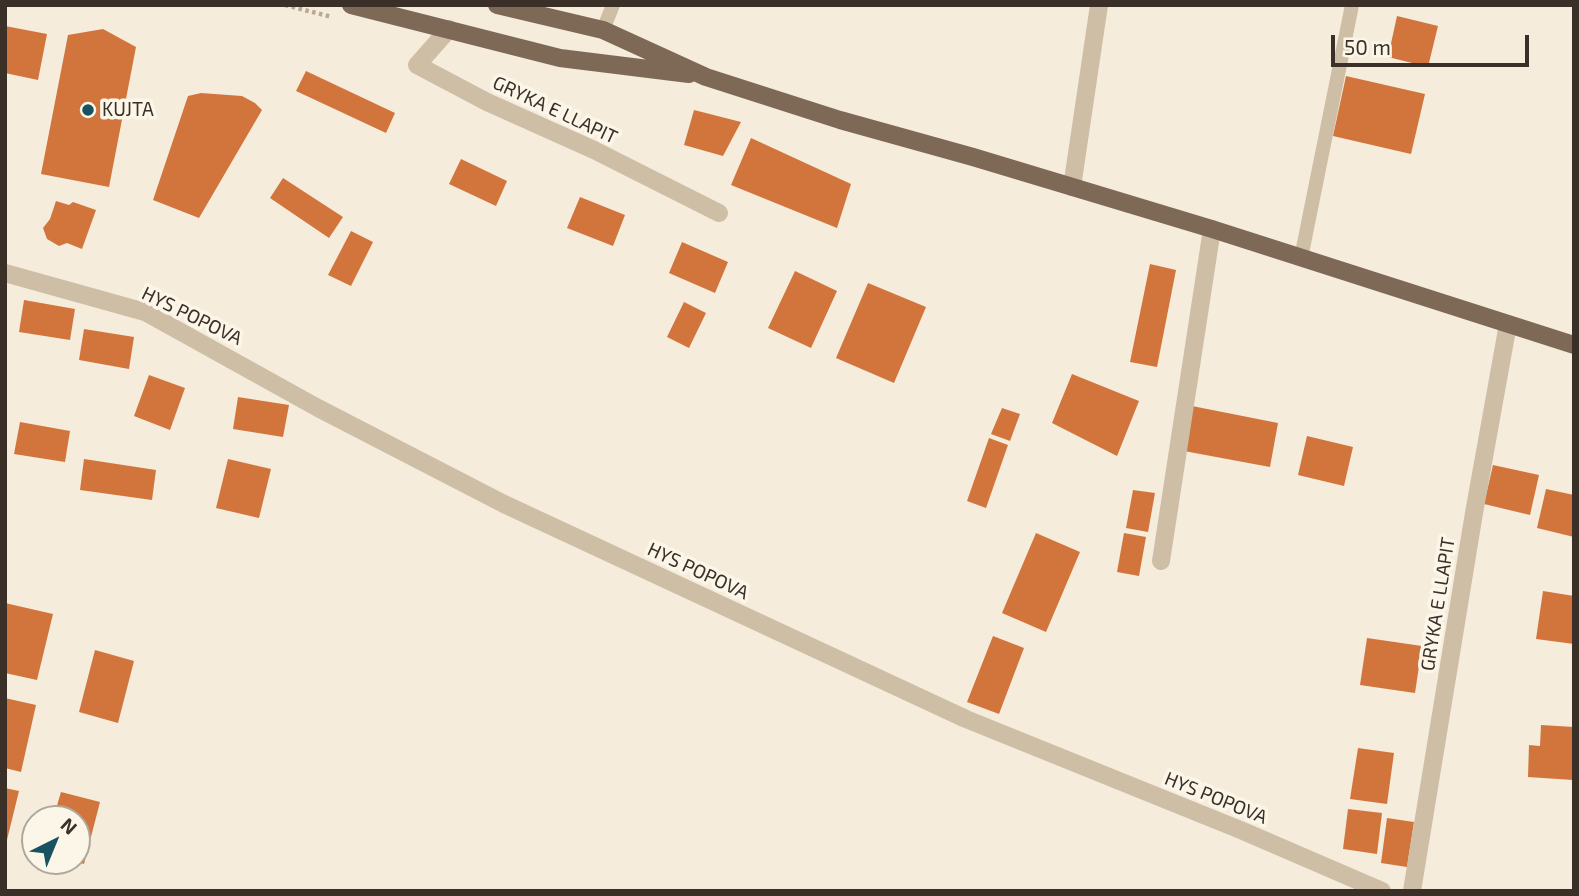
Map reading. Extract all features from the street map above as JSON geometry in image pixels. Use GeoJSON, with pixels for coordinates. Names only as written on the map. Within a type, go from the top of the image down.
{"type":"FeatureCollection","features":[{"type":"Feature","properties":{"kind":"main road","name":"GRYKA E LLAPIT"},"geometry":{"type":"LineString","coordinates":[[497,5],[603,30],[706,76],[840,120],[1212,229],[1574,345]]}},
{"type":"Feature","properties":{"kind":"main road","name":"GRYKA E LLAPIT"},"geometry":{"type":"LineString","coordinates":[[345,12],[449,29],[560,58],[706,76]]}},
{"type":"Feature","properties":{"kind":"street"},"geometry":{"type":"LineString","coordinates":[[1072,187],[1099,5]]}},
{"type":"Feature","properties":{"kind":"street","name":"GRYKA E LLAPIT"},"geometry":{"type":"LineString","coordinates":[[449,29],[417,65],[487,102],[594,150],[719,214]]}},
{"type":"Feature","properties":{"kind":"street"},"geometry":{"type":"LineString","coordinates":[[1161,561],[1212,229]]}},
{"type":"Feature","properties":{"kind":"street","name":"HYS POPOVA"},"geometry":{"type":"LineString","coordinates":[[5,273],[145,312],[387,445],[516,509],[966,719],[1243,831],[1382,891]]}},
{"type":"Feature","properties":{"kind":"street","name":"GRYKA E LLAPIT"},"geometry":{"type":"LineString","coordinates":[[1412,891],[1508,324]]}},
{"type":"Feature","properties":{"kind":"lane"},"geometry":{"type":"LineString","coordinates":[[603,30],[613,5]]}},
{"type":"Feature","properties":{"kind":"lane"},"geometry":{"type":"LineString","coordinates":[[1301,258],[1352,5]]}},
{"type":"Feature","properties":{"kind":"path"},"geometry":{"type":"LineString","coordinates":[[285,5],[345,12]]}},
{"type":"Feature","properties":{"kind":"building"},"geometry":{"type":"Polygon","coordinates":[[[1397,16],[1438,26],[1428,67],[1388,57],[1397,16]]]}},
{"type":"Feature","properties":{"kind":"building"},"geometry":{"type":"Polygon","coordinates":[[[5,26],[47,34],[38,80],[5,73],[5,26]]]}},
{"type":"Feature","properties":{"kind":"building","name":"KUJTA"},"geometry":{"type":"Polygon","coordinates":[[[103,29],[136,47],[109,187],[41,174],[68,35],[103,29]]]}},
{"type":"Feature","properties":{"kind":"building"},"geometry":{"type":"Polygon","coordinates":[[[306,71],[395,113],[386,133],[296,91],[306,71]]]}},
{"type":"Feature","properties":{"kind":"building"},"geometry":{"type":"Polygon","coordinates":[[[1346,76],[1425,94],[1411,154],[1333,136],[1346,76]]]}},
{"type":"Feature","properties":{"kind":"building"},"geometry":{"type":"Polygon","coordinates":[[[201,93],[242,96],[262,110],[199,218],[153,200],[188,96],[201,93]]]}},
{"type":"Feature","properties":{"kind":"building"},"geometry":{"type":"Polygon","coordinates":[[[694,110],[741,122],[723,156],[684,145],[694,110]]]}},
{"type":"Feature","properties":{"kind":"building"},"geometry":{"type":"Polygon","coordinates":[[[751,138],[851,184],[837,228],[731,185],[751,138]]]}},
{"type":"Feature","properties":{"kind":"building"},"geometry":{"type":"Polygon","coordinates":[[[461,159],[507,181],[496,206],[449,184],[461,159]]]}},
{"type":"Feature","properties":{"kind":"building"},"geometry":{"type":"Polygon","coordinates":[[[283,178],[343,217],[329,238],[270,198],[283,178]]]}},
{"type":"Feature","properties":{"kind":"building"},"geometry":{"type":"Polygon","coordinates":[[[580,197],[625,215],[613,246],[567,228],[580,197]]]}},
{"type":"Feature","properties":{"kind":"building"},"geometry":{"type":"Polygon","coordinates":[[[56,201],[69,205],[73,202],[96,210],[82,249],[67,243],[59,246],[47,239],[43,228],[50,219],[56,201]]]}},
{"type":"Feature","properties":{"kind":"building"},"geometry":{"type":"Polygon","coordinates":[[[351,231],[373,242],[351,286],[328,275],[351,231]]]}},
{"type":"Feature","properties":{"kind":"building"},"geometry":{"type":"Polygon","coordinates":[[[682,242],[728,262],[715,293],[669,273],[682,242]]]}},
{"type":"Feature","properties":{"kind":"building"},"geometry":{"type":"Polygon","coordinates":[[[1150,264],[1176,270],[1157,367],[1130,362],[1150,264]]]}},
{"type":"Feature","properties":{"kind":"building"},"geometry":{"type":"Polygon","coordinates":[[[795,271],[837,291],[811,348],[768,328],[795,271]]]}},
{"type":"Feature","properties":{"kind":"building"},"geometry":{"type":"Polygon","coordinates":[[[868,283],[926,307],[894,383],[836,358],[868,283]]]}},
{"type":"Feature","properties":{"kind":"building"},"geometry":{"type":"Polygon","coordinates":[[[24,300],[75,309],[70,340],[19,332],[24,300]]]}},
{"type":"Feature","properties":{"kind":"building"},"geometry":{"type":"Polygon","coordinates":[[[684,302],[706,313],[689,348],[667,337],[684,302]]]}},
{"type":"Feature","properties":{"kind":"building"},"geometry":{"type":"Polygon","coordinates":[[[84,329],[134,337],[129,369],[79,360],[84,329]]]}},
{"type":"Feature","properties":{"kind":"building"},"geometry":{"type":"Polygon","coordinates":[[[1072,374],[1139,401],[1117,456],[1052,423],[1072,374]]]}},
{"type":"Feature","properties":{"kind":"building"},"geometry":{"type":"Polygon","coordinates":[[[149,375],[185,388],[170,430],[134,416],[149,375]]]}},
{"type":"Feature","properties":{"kind":"building"},"geometry":{"type":"Polygon","coordinates":[[[238,397],[289,405],[283,437],[233,429],[238,397]]]}},
{"type":"Feature","properties":{"kind":"building"},"geometry":{"type":"Polygon","coordinates":[[[1192,406],[1278,423],[1270,467],[1184,451],[1192,406]]]}},
{"type":"Feature","properties":{"kind":"building"},"geometry":{"type":"Polygon","coordinates":[[[1002,408],[1020,414],[1010,441],[991,434],[1002,408]]]}},
{"type":"Feature","properties":{"kind":"building"},"geometry":{"type":"Polygon","coordinates":[[[20,422],[70,431],[65,462],[14,454],[20,422]]]}},
{"type":"Feature","properties":{"kind":"building"},"geometry":{"type":"Polygon","coordinates":[[[1307,436],[1353,447],[1344,486],[1298,475],[1307,436]]]}},
{"type":"Feature","properties":{"kind":"building"},"geometry":{"type":"Polygon","coordinates":[[[989,438],[1008,445],[986,508],[967,501],[989,438]]]}},
{"type":"Feature","properties":{"kind":"building"},"geometry":{"type":"Polygon","coordinates":[[[84,459],[156,470],[152,500],[80,490],[84,459]]]}},
{"type":"Feature","properties":{"kind":"building"},"geometry":{"type":"Polygon","coordinates":[[[228,459],[271,469],[259,518],[216,508],[228,459]]]}},
{"type":"Feature","properties":{"kind":"building"},"geometry":{"type":"Polygon","coordinates":[[[1493,465],[1539,475],[1530,515],[1484,504],[1493,465]]]}},
{"type":"Feature","properties":{"kind":"building"},"geometry":{"type":"Polygon","coordinates":[[[1546,489],[1574,495],[1574,537],[1537,528],[1546,489]]]}},
{"type":"Feature","properties":{"kind":"building"},"geometry":{"type":"Polygon","coordinates":[[[1133,490],[1155,493],[1148,532],[1126,528],[1133,490]]]}},
{"type":"Feature","properties":{"kind":"building"},"geometry":{"type":"Polygon","coordinates":[[[1036,533],[1080,552],[1046,632],[1002,613],[1036,533]]]}},
{"type":"Feature","properties":{"kind":"building"},"geometry":{"type":"Polygon","coordinates":[[[1124,533],[1146,537],[1139,576],[1117,572],[1124,533]]]}},
{"type":"Feature","properties":{"kind":"building"},"geometry":{"type":"Polygon","coordinates":[[[1543,591],[1574,596],[1574,644],[1536,639],[1543,591]]]}},
{"type":"Feature","properties":{"kind":"building"},"geometry":{"type":"Polygon","coordinates":[[[5,603],[53,614],[37,680],[5,673],[5,603]]]}},
{"type":"Feature","properties":{"kind":"building"},"geometry":{"type":"Polygon","coordinates":[[[993,636],[1024,648],[999,714],[967,702],[993,636]]]}},
{"type":"Feature","properties":{"kind":"building"},"geometry":{"type":"Polygon","coordinates":[[[1367,638],[1422,646],[1415,693],[1360,685],[1367,638]]]}},
{"type":"Feature","properties":{"kind":"building"},"geometry":{"type":"Polygon","coordinates":[[[95,650],[134,661],[118,723],[79,712],[95,650]]]}},
{"type":"Feature","properties":{"kind":"building"},"geometry":{"type":"Polygon","coordinates":[[[5,698],[36,705],[21,772],[5,768],[5,698]]]}},
{"type":"Feature","properties":{"kind":"building"},"geometry":{"type":"Polygon","coordinates":[[[1541,725],[1574,727],[1573,780],[1528,777],[1529,745],[1540,746],[1541,725]]]}},
{"type":"Feature","properties":{"kind":"building"},"geometry":{"type":"Polygon","coordinates":[[[1358,748],[1394,753],[1387,804],[1350,799],[1358,748]]]}},
{"type":"Feature","properties":{"kind":"building"},"geometry":{"type":"Polygon","coordinates":[[[5,788],[19,791],[6,844],[5,844],[5,788]]]}},
{"type":"Feature","properties":{"kind":"building"},"geometry":{"type":"Polygon","coordinates":[[[61,792],[100,802],[91,837],[91,805],[57,805],[61,792]]]}},
{"type":"Feature","properties":{"kind":"building"},"geometry":{"type":"Polygon","coordinates":[[[1348,809],[1382,813],[1377,854],[1343,849],[1348,809]]]}},
{"type":"Feature","properties":{"kind":"building"},"geometry":{"type":"Polygon","coordinates":[[[1387,818],[1414,822],[1407,867],[1381,863],[1387,818]]]}},
{"type":"Feature","properties":{"kind":"place","name":"KUJTA"},"geometry":{"type":"Point","coordinates":[88,110]}}]}
